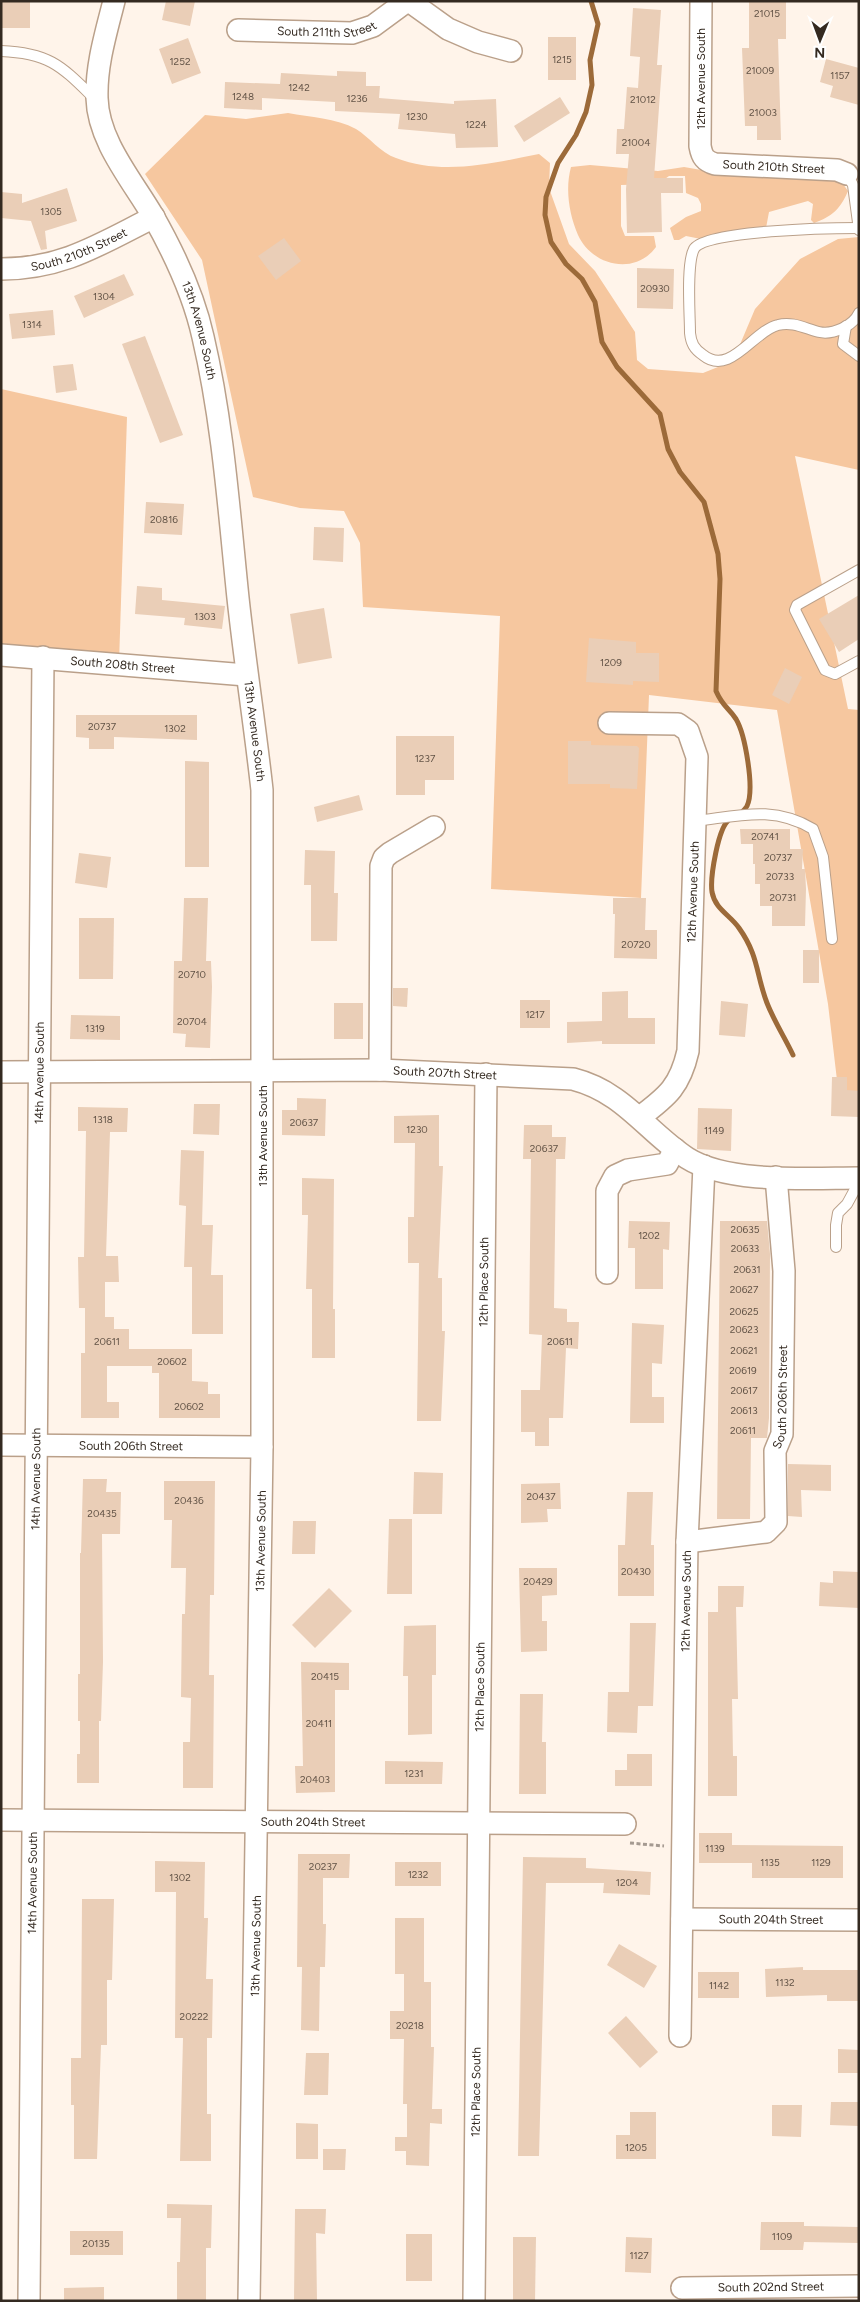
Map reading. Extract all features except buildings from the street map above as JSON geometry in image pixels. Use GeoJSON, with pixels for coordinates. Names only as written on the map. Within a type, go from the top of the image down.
{"type":"FeatureCollection","features":[{"type":"Feature","properties":{"kind":"street","name":"13th Avenue South"},"geometry":{"type":"LineString","coordinates":[[114,1],[98,66],[97,100],[109,145],[154,217],[183,276],[203,335],[218,410],[246,675],[256,729],[262,790],[262,1447],[258,1820],[249,2301]]}},
{"type":"Feature","properties":{"kind":"street","name":"South 211th Street"},"geometry":{"type":"LineString","coordinates":[[238,30],[352,33],[373,26],[408,1],[448,29],[478,42],[511,51]]}},
{"type":"Feature","properties":{"kind":"street","name":"12th Avenue South"},"geometry":{"type":"LineString","coordinates":[[701,1],[700,146],[702,157]]}},
{"type":"Feature","properties":{"kind":"street","name":"South 210th Street"},"geometry":{"type":"LineString","coordinates":[[702,157],[715,164],[837,170],[847,174]]}},
{"type":"Feature","properties":{"kind":"street","name":"South 210th Street"},"geometry":{"type":"LineString","coordinates":[[1,269],[43,267],[72,258],[154,217]]}},
{"type":"Feature","properties":{"kind":"street","name":"South 208th Street"},"geometry":{"type":"LineString","coordinates":[[1,655],[246,675]]}},
{"type":"Feature","properties":{"kind":"street","name":"14th Avenue South"},"geometry":{"type":"LineString","coordinates":[[29,2301],[43,657]]}},
{"type":"Feature","properties":{"kind":"street","name":"12th Avenue South"},"geometry":{"type":"LineString","coordinates":[[609,723],[678,724],[688,731],[697,757],[688,1051],[685,1066],[674,1088],[640,1117]]}},
{"type":"Feature","properties":{"kind":"street"},"geometry":{"type":"LineString","coordinates":[[380,1070],[381,866],[384,858],[390,853],[434,827]]}},
{"type":"Feature","properties":{"kind":"street","name":"South 207th Street"},"geometry":{"type":"LineString","coordinates":[[1,1072],[263,1069],[380,1070],[573,1079],[592,1084],[610,1093],[675,1149],[704,1166],[738,1174],[776,1177],[859,1178]]}},
{"type":"Feature","properties":{"kind":"street","name":"12th Place South"},"geometry":{"type":"LineString","coordinates":[[474,2301],[477,1824],[486,1074]]}},
{"type":"Feature","properties":{"kind":"street"},"geometry":{"type":"LineString","coordinates":[[607,1273],[607,1191],[614,1176],[628,1170],[667,1164],[675,1149]]}},
{"type":"Feature","properties":{"kind":"street","name":"12th Avenue South"},"geometry":{"type":"LineString","coordinates":[[680,2036],[687,1542],[704,1166]]}},
{"type":"Feature","properties":{"kind":"street","name":"South 206th Street"},"geometry":{"type":"LineString","coordinates":[[687,1542],[766,1532],[776,1522],[775,1451],[782,1434],[784,1281],[776,1177]]}},
{"type":"Feature","properties":{"kind":"street","name":"South 206th Street"},"geometry":{"type":"LineString","coordinates":[[1,1446],[262,1447]]}},
{"type":"Feature","properties":{"kind":"street","name":"South 204th Street"},"geometry":{"type":"LineString","coordinates":[[1,1820],[258,1820],[477,1824],[616,1824]]}},
{"type":"Feature","properties":{"kind":"street","name":"South 204th Street"},"geometry":{"type":"LineString","coordinates":[[682,1919],[859,1920]]}},
{"type":"Feature","properties":{"kind":"street","name":"South 202nd Street"},"geometry":{"type":"LineString","coordinates":[[682,2288],[859,2286]]}},
{"type":"Feature","properties":{"kind":"lane"},"geometry":{"type":"LineString","coordinates":[[1,51],[28,53],[62,67],[97,100]]}},
{"type":"Feature","properties":{"kind":"lane"},"geometry":{"type":"LineString","coordinates":[[847,174],[853,186],[859,229],[813,228],[718,238],[701,243],[694,249],[692,261],[691,343],[706,358],[715,361],[729,359],[760,333],[779,324],[799,324],[821,332],[846,326],[856,319],[859,313]]}},
{"type":"Feature","properties":{"kind":"lane"},"geometry":{"type":"LineString","coordinates":[[846,326],[843,344],[859,356]]}},
{"type":"Feature","properties":{"kind":"lane"},"geometry":{"type":"LineString","coordinates":[[859,570],[797,605],[795,610],[825,670],[835,674],[859,660]]}},
{"type":"Feature","properties":{"kind":"lane"},"geometry":{"type":"LineString","coordinates":[[695,821],[769,812],[796,818],[814,829],[823,857],[832,939]]}},
{"type":"Feature","properties":{"kind":"lane"},"geometry":{"type":"LineString","coordinates":[[836,1247],[838,1213],[846,1204],[859,1182]]}},
{"type":"Feature","properties":{"kind":"path"},"geometry":{"type":"LineString","coordinates":[[616,1824],[621,1840],[637,1845],[683,1847]]}},
{"type":"Feature","properties":{"kind":"shaded area"},"geometry":{"type":"Polygon","coordinates":[[[288,113],[331,120],[348,125],[361,132],[391,156],[432,166],[450,167],[486,164],[539,154],[550,163],[549,188],[569,244],[595,271],[635,332],[637,360],[648,369],[703,373],[733,361],[755,309],[800,259],[838,239],[859,237],[859,470],[795,456],[848,709],[859,710],[859,1113],[841,1114],[828,1004],[777,710],[649,695],[641,898],[491,889],[500,616],[363,607],[360,543],[344,511],[300,508],[253,497],[202,260],[145,174],[205,115],[246,119],[288,113]]]}},
{"type":"Feature","properties":{"kind":"shaded area"},"geometry":{"type":"Polygon","coordinates":[[[590,165],[658,171],[684,167],[719,173],[838,177],[848,191],[835,211],[826,218],[814,223],[811,220],[813,204],[808,201],[769,212],[766,228],[701,239],[686,236],[679,240],[674,240],[670,228],[686,217],[701,211],[701,204],[698,198],[686,193],[685,176],[669,176],[658,184],[621,185],[621,226],[625,236],[654,236],[656,247],[637,262],[614,264],[593,254],[585,246],[578,235],[572,219],[568,193],[571,167],[590,165]]]}},
{"type":"Feature","properties":{"kind":"shaded area"},"geometry":{"type":"Polygon","coordinates":[[[1,389],[127,417],[119,663],[1,656],[1,389]]]}},
{"type":"Feature","properties":{"kind":"waterway"},"geometry":{"type":"LineString","coordinates":[[591,1],[598,24],[590,60],[592,85],[586,112],[576,135],[558,163],[546,197],[545,215],[551,242],[566,264],[582,279],[595,302],[602,342],[617,367],[660,414],[668,449],[680,472],[704,502],[718,554],[720,579],[716,691],[723,704],[736,719],[743,737],[748,762],[749,798],[747,806],[740,814]]}},
{"type":"Feature","properties":{"kind":"waterway"},"geometry":{"type":"LineString","coordinates":[[730,819],[722,831],[719,841],[714,865],[712,892],[716,903],[739,928],[750,948],[767,1003],[793,1055]]}}]}
